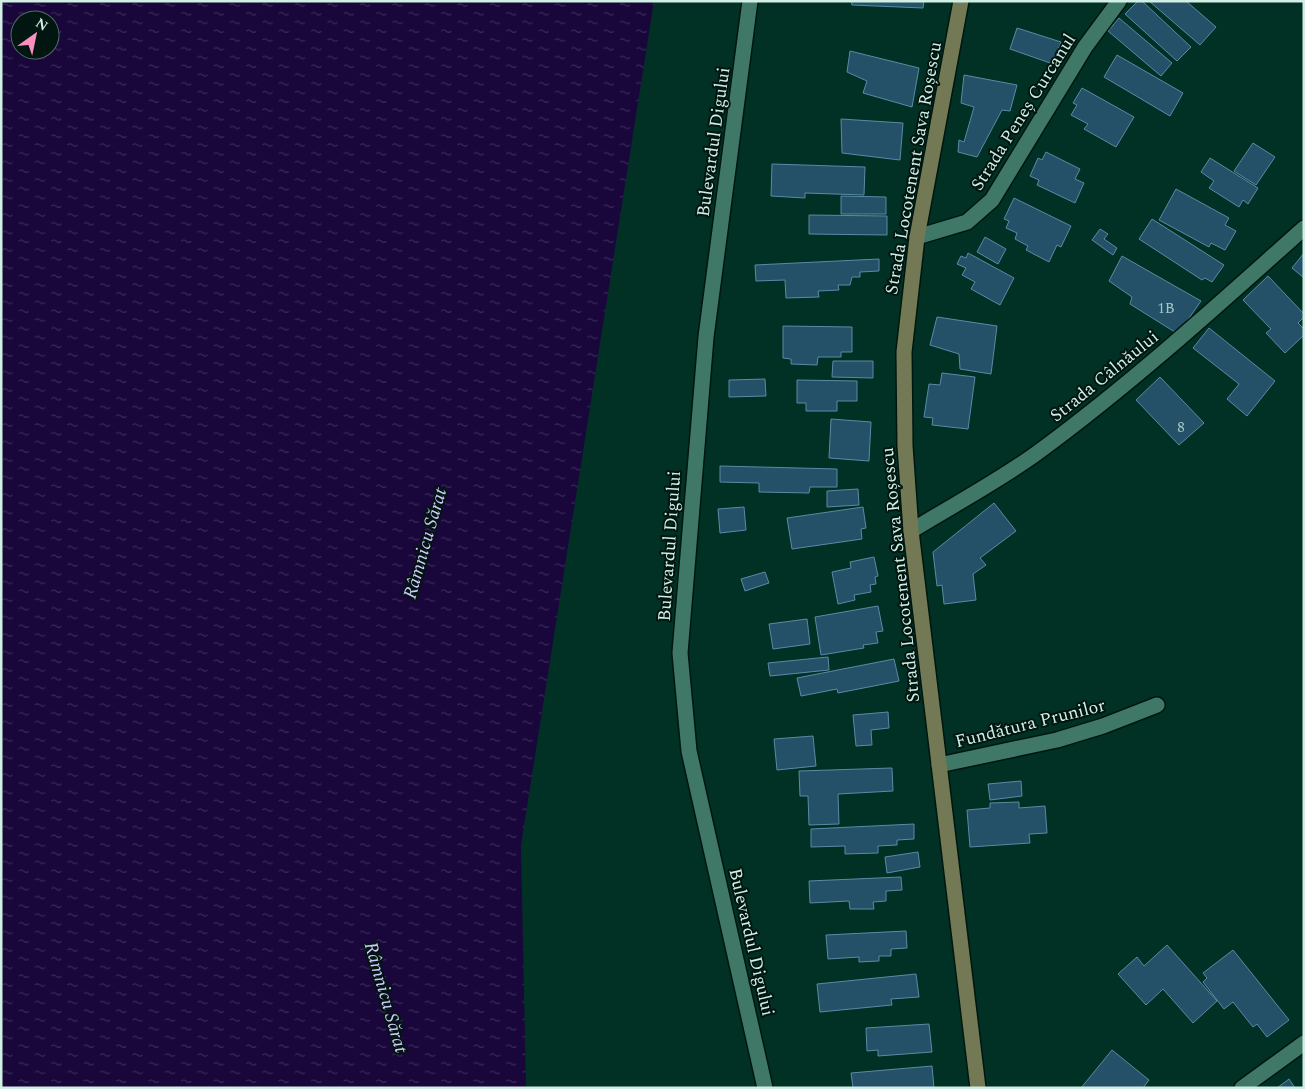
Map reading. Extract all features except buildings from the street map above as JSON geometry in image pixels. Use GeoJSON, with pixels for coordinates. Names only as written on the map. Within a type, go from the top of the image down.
{"type":"FeatureCollection","features":[{"type":"Feature","properties":{"kind":"street","name":"Bulevardul Digului"},"geometry":{"type":"LineString","coordinates":[[750,1],[706,337],[680,653],[689,751],[765,1088]]}},
{"type":"Feature","properties":{"kind":"street","name":"Strada Locotenent Sava Roșescu"},"geometry":{"type":"LineString","coordinates":[[961,1],[917,237],[904,352],[905,446],[911,531],[978,1088]]}},
{"type":"Feature","properties":{"kind":"street","name":"Strada Peneș Curcanul"},"geometry":{"type":"LineString","coordinates":[[917,237],[967,222],[992,200],[1085,47],[1119,1]]}},
{"type":"Feature","properties":{"kind":"street","name":"Strada Câlnăului"},"geometry":{"type":"LineString","coordinates":[[911,531],[1009,472],[1102,404],[1175,343],[1304,228]]}},
{"type":"Feature","properties":{"kind":"street","name":"Fundătura Prunilor"},"geometry":{"type":"LineString","coordinates":[[939,765],[1057,740],[1103,726],[1157,706]]}},
{"type":"Feature","properties":{"kind":"street"},"geometry":{"type":"LineString","coordinates":[[1242,1088],[1304,1043]]}},
{"type":"Feature","properties":{"kind":"water","name":"Râmnicu Sărat"},"geometry":{"type":"Polygon","coordinates":[[[1,1],[654,1],[521,845],[526,1088],[1,1088],[1,1]]]}}]}
